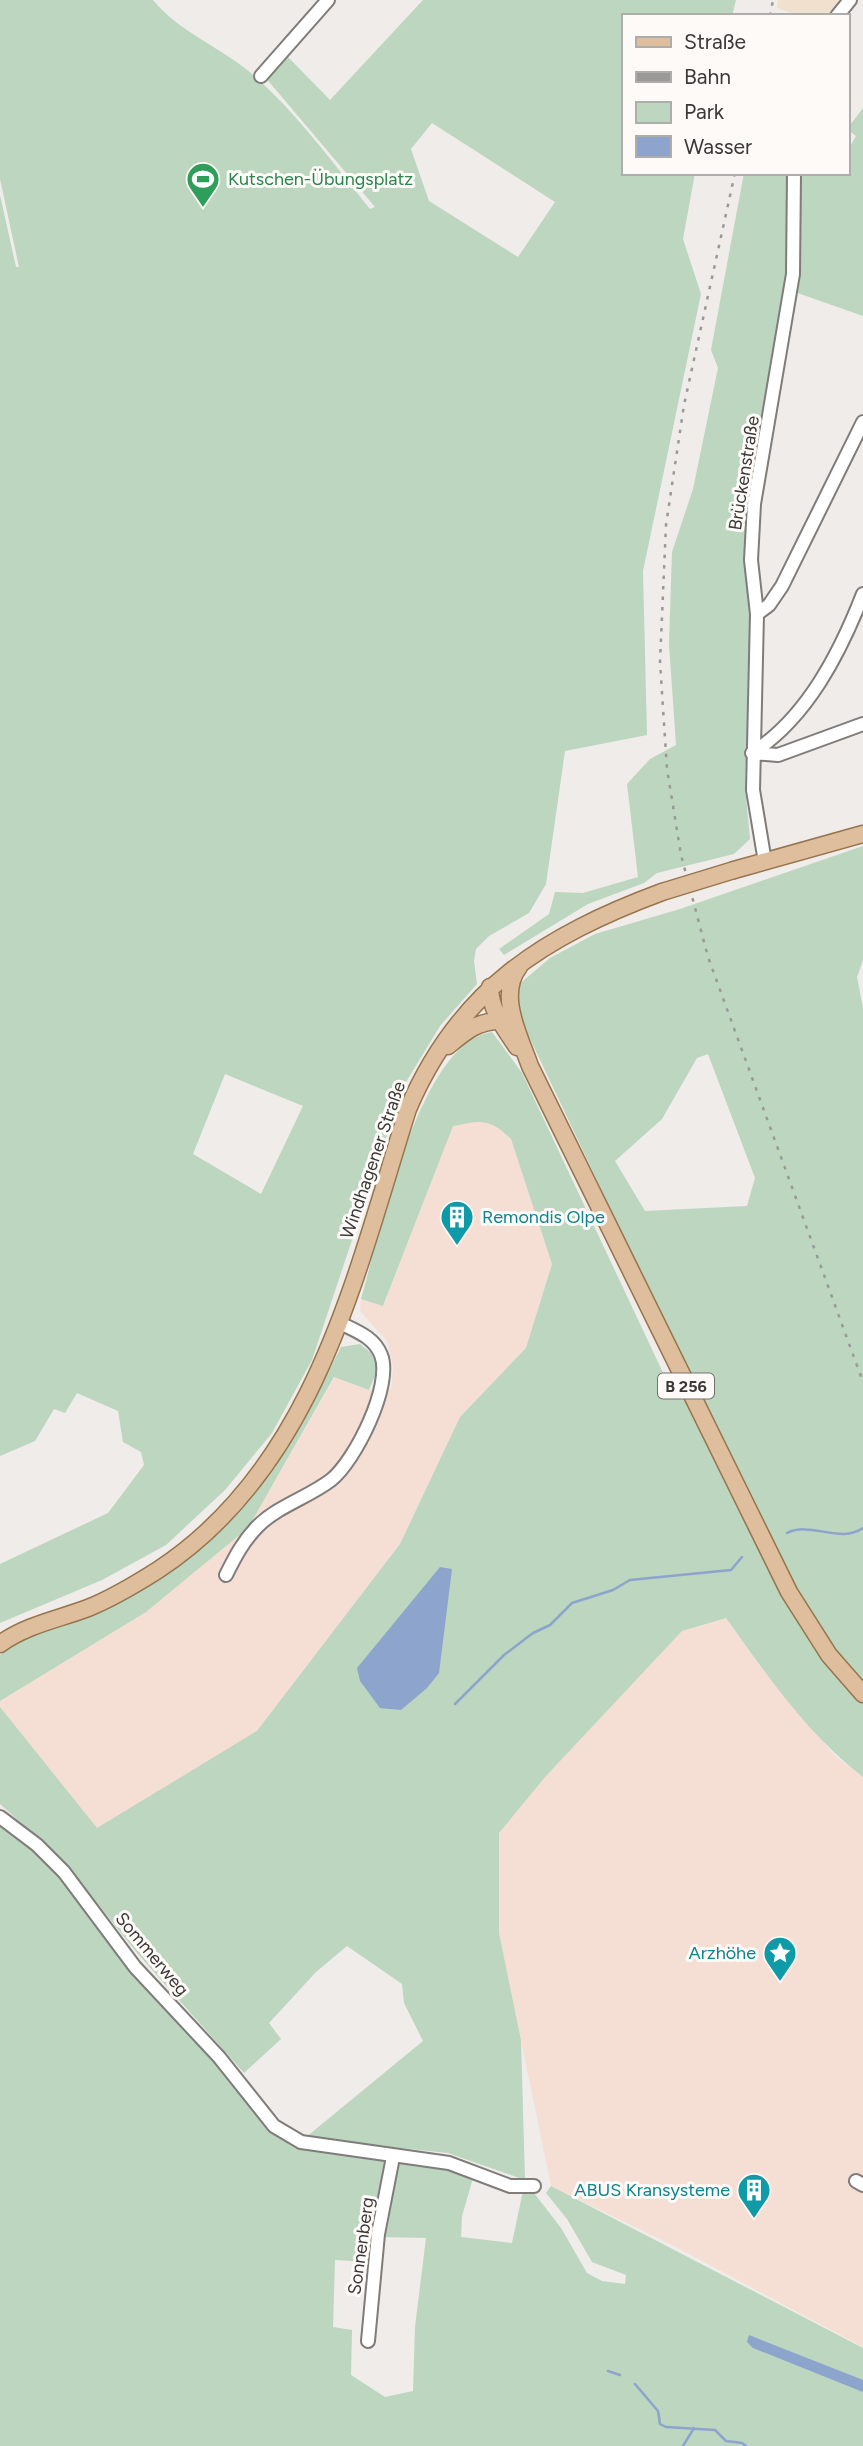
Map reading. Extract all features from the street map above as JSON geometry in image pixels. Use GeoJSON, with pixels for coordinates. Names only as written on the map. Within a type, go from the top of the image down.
{"type":"FeatureCollection","features":[{"type":"Feature","properties":{"kind":"main road","name":"Windhagener Straße"},"geometry":{"type":"LineString","coordinates":[[0,1644],[18,1633],[118,1594],[179,1555],[209,1530],[264,1470],[308,1396],[340,1323],[408,1109],[454,1026],[490,987],[528,958],[601,915],[662,892],[863,834]]}},
{"type":"Feature","properties":{"kind":"main road","name":"B 256"},"geometry":{"type":"LineString","coordinates":[[506,1017],[512,980],[528,958]]}},
{"type":"Feature","properties":{"kind":"main road","name":"B 256"},"geometry":{"type":"LineString","coordinates":[[490,987],[789,1592],[830,1655],[863,1694]]}},
{"type":"Feature","properties":{"kind":"main road"},"geometry":{"type":"LineString","coordinates":[[435,1056],[472,1026],[506,1017]]}},
{"type":"Feature","properties":{"kind":"street"},"geometry":{"type":"LineString","coordinates":[[261,76],[328,0]]}},
{"type":"Feature","properties":{"kind":"street"},"geometry":{"type":"LineString","coordinates":[[839,14],[850,0]]}},
{"type":"Feature","properties":{"kind":"street","name":"Brückenstraße"},"geometry":{"type":"LineString","coordinates":[[765,862],[757,827],[752,753],[757,692],[757,614],[751,560],[752,518],[793,274],[794,175]]}},
{"type":"Feature","properties":{"kind":"street"},"geometry":{"type":"LineString","coordinates":[[757,614],[769,605],[782,586],[863,422]]}},
{"type":"Feature","properties":{"kind":"street"},"geometry":{"type":"LineString","coordinates":[[752,753],[782,731],[825,673],[838,652],[863,594]]}},
{"type":"Feature","properties":{"kind":"street"},"geometry":{"type":"LineString","coordinates":[[752,753],[764,757],[787,753],[863,724]]}},
{"type":"Feature","properties":{"kind":"street"},"geometry":{"type":"LineString","coordinates":[[226,1576],[240,1546],[260,1524],[332,1479],[352,1457],[369,1421],[384,1378],[382,1356],[367,1336],[340,1323]]}},
{"type":"Feature","properties":{"kind":"street","name":"Sommerweg"},"geometry":{"type":"LineString","coordinates":[[0,1818],[37,1845],[64,1872],[135,1966],[219,2057],[270,2121],[287,2136],[302,2142],[393,2157]]}},
{"type":"Feature","properties":{"kind":"street"},"geometry":{"type":"LineString","coordinates":[[393,2157],[449,2163],[510,2186],[534,2186]]}},
{"type":"Feature","properties":{"kind":"street","name":"Sonnenberg"},"geometry":{"type":"LineString","coordinates":[[368,2341],[378,2234],[393,2157]]}},
{"type":"Feature","properties":{"kind":"shaded area"},"geometry":{"type":"Polygon","coordinates":[[[778,0],[841,0],[831,14],[795,14],[777,8],[778,0]]]}},
{"type":"Feature","properties":{"kind":"shaded area","name":"Remondis Olpe"},"geometry":{"type":"Polygon","coordinates":[[[476,1121],[496,1123],[511,1139],[552,1264],[526,1348],[460,1417],[400,1544],[257,1732],[97,1829],[0,1707],[0,1701],[146,1612],[248,1528],[335,1377],[369,1390],[391,1389],[393,1367],[387,1341],[360,1311],[361,1299],[384,1305],[453,1125],[476,1121]]]}},
{"type":"Feature","properties":{"kind":"shaded area"},"geometry":{"type":"Polygon","coordinates":[[[726,1618],[765,1673],[835,1756],[863,1777],[863,2347],[678,2248],[551,2186],[499,1933],[499,1833],[546,1776],[682,1631],[726,1618]]]}},
{"type":"Feature","properties":{"kind":"green space"},"geometry":{"type":"Polygon","coordinates":[[[0,0],[153,0],[176,22],[240,64],[268,89],[314,139],[370,209],[375,207],[265,77],[286,55],[330,100],[423,0],[736,0],[732,14],[622,14],[622,175],[695,175],[683,239],[701,294],[643,571],[647,735],[565,751],[546,884],[529,913],[489,936],[476,949],[474,961],[477,984],[440,1026],[403,1087],[312,1360],[272,1433],[225,1490],[166,1545],[102,1580],[0,1623],[0,1564],[108,1513],[144,1465],[141,1452],[123,1442],[118,1411],[77,1393],[65,1413],[54,1409],[35,1441],[0,1456],[0,195],[16,267],[19,267],[0,179],[0,0]],[[432,123],[411,149],[429,201],[518,257],[555,202],[432,123]],[[225,1074],[193,1154],[261,1194],[303,1106],[225,1074]]]}},
{"type":"Feature","properties":{"kind":"green space"},"geometry":{"type":"Polygon","coordinates":[[[863,108],[863,316],[789,290],[761,425],[747,511],[744,555],[752,612],[745,786],[750,839],[734,854],[657,873],[644,883],[588,904],[504,955],[499,949],[549,914],[555,892],[583,893],[638,877],[627,784],[650,759],[676,745],[669,644],[672,552],[693,489],[718,368],[711,350],[744,175],[849,175],[849,148],[856,136],[849,131],[849,126],[863,108]]]}},
{"type":"Feature","properties":{"kind":"green space"},"geometry":{"type":"Polygon","coordinates":[[[863,846],[863,960],[857,977],[863,1008],[863,1777],[806,1723],[772,1682],[726,1618],[682,1631],[546,1776],[499,1833],[499,1933],[521,2040],[525,2180],[448,2153],[305,2138],[423,2041],[404,2003],[402,1984],[347,1946],[316,1972],[269,2023],[281,2039],[244,2073],[138,1954],[61,1859],[0,1804],[0,1707],[97,1828],[257,1731],[400,1544],[460,1417],[526,1348],[552,1264],[511,1139],[497,1127],[485,1122],[463,1124],[453,1126],[383,1306],[361,1299],[391,1190],[423,1104],[443,1069],[466,1044],[492,1032],[522,1073],[665,1377],[684,1364],[524,1026],[515,997],[517,986],[550,958],[595,934],[680,909],[863,846]],[[708,1054],[697,1058],[662,1119],[615,1161],[645,1211],[747,1206],[755,1178],[708,1054]]]}},
{"type":"Feature","properties":{"kind":"green space"},"geometry":{"type":"Polygon","coordinates":[[[360,1344],[371,1353],[378,1369],[369,1390],[334,1377],[248,1528],[146,1612],[0,1701],[0,1655],[25,1639],[106,1606],[148,1582],[185,1556],[218,1527],[272,1464],[319,1389],[341,1347],[360,1344]]]}},
{"type":"Feature","properties":{"kind":"green space"},"geometry":{"type":"Polygon","coordinates":[[[0,1817],[48,1859],[218,2057],[258,2115],[294,2146],[387,2162],[370,2262],[335,2260],[333,2327],[352,2330],[351,2375],[385,2397],[413,2391],[415,2327],[426,2238],[382,2237],[397,2162],[450,2168],[473,2178],[462,2216],[461,2237],[512,2243],[523,2191],[534,2193],[561,2228],[587,2273],[602,2281],[625,2284],[626,2275],[592,2262],[567,2219],[546,2193],[551,2186],[863,2348],[863,2446],[0,2446],[0,1817]]]}},
{"type":"Feature","properties":{"kind":"water"},"geometry":{"type":"Polygon","coordinates":[[[440,1567],[452,1569],[439,1673],[427,1688],[401,1710],[380,1708],[360,1681],[357,1668],[440,1567]]]}},
{"type":"Feature","properties":{"kind":"water"},"geometry":{"type":"Polygon","coordinates":[[[749,2335],[863,2380],[863,2392],[753,2348],[747,2342],[749,2335]]]}},
{"type":"Feature","properties":{"kind":"waterway"},"geometry":{"type":"LineString","coordinates":[[787,1533],[806,1529],[845,1534],[863,1528]]}},
{"type":"Feature","properties":{"kind":"waterway"},"geometry":{"type":"LineString","coordinates":[[455,1704],[504,1655],[533,1633],[550,1625],[572,1603],[613,1590],[630,1580],[731,1570],[742,1557]]}},
{"type":"Feature","properties":{"kind":"waterway"},"geometry":{"type":"LineString","coordinates":[[608,2371],[620,2375]]}},
{"type":"Feature","properties":{"kind":"waterway"},"geometry":{"type":"LineString","coordinates":[[635,2384],[658,2411],[660,2424],[666,2427],[715,2430],[726,2441],[746,2446]]}},
{"type":"Feature","properties":{"kind":"waterway"},"geometry":{"type":"LineString","coordinates":[[683,2446],[694,2428]]}},
{"type":"Feature","properties":{"kind":"railway"},"geometry":{"type":"LineString","coordinates":[[770,14],[773,0]]}},
{"type":"Feature","properties":{"kind":"railway"},"geometry":{"type":"LineString","coordinates":[[735,175],[684,405],[666,525],[660,662],[667,769],[681,855],[708,957],[863,1382]]}},
{"type":"Feature","properties":{"kind":"place","name":"Kutschen-Übungsplatz"},"geometry":{"type":"Point","coordinates":[203,209]}},
{"type":"Feature","properties":{"kind":"place","name":"Remondis Olpe"},"geometry":{"type":"Point","coordinates":[457,1247]}},
{"type":"Feature","properties":{"kind":"place","name":"Arzhöhe"},"geometry":{"type":"Point","coordinates":[780,1983]}},
{"type":"Feature","properties":{"kind":"place","name":"ABUS Kransysteme"},"geometry":{"type":"Point","coordinates":[754,2220]}}]}
